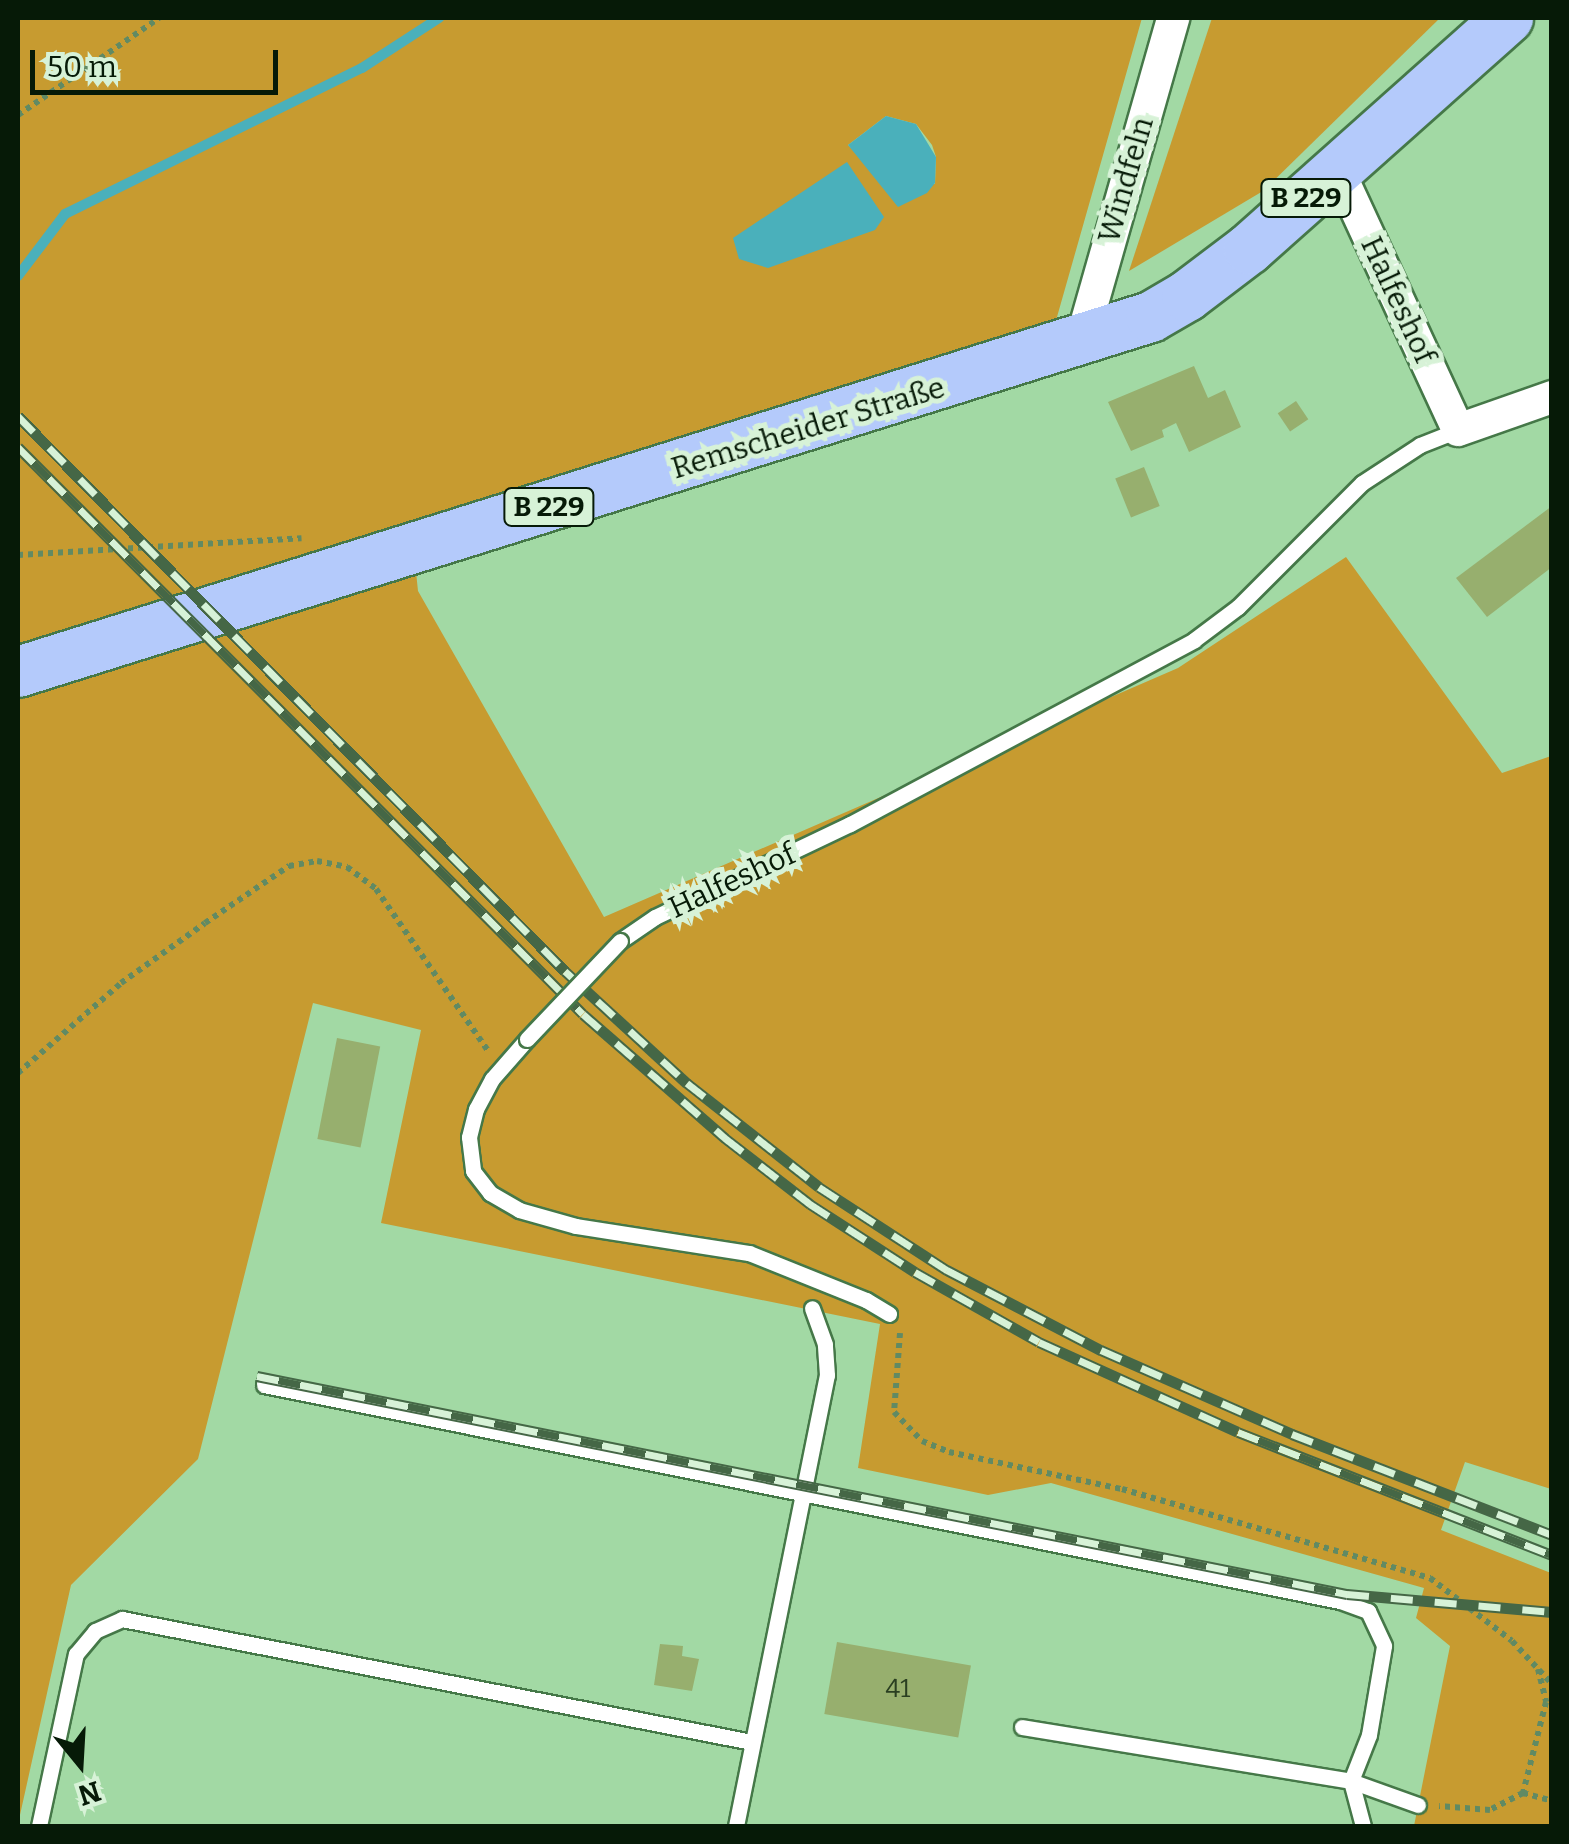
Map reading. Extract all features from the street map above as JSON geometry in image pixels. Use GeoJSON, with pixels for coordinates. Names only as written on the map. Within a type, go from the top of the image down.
{"type":"FeatureCollection","features":[{"type":"Feature","properties":{"kind":"main road","name":"Remscheider Straße"},"geometry":{"type":"LineString","coordinates":[[18,672],[1151,317],[1187,296],[1338,170],[1508,18]]}},
{"type":"Feature","properties":{"kind":"street","name":"Windfeln"},"geometry":{"type":"LineString","coordinates":[[1081,342],[1173,18]]}},
{"type":"Feature","properties":{"kind":"street","name":"Halfeshof"},"geometry":{"type":"LineString","coordinates":[[1338,170],[1458,430],[1552,397]]}},
{"type":"Feature","properties":{"kind":"lane","name":"Halfeshof"},"geometry":{"type":"LineString","coordinates":[[889,1314],[866,1300],[750,1253],[576,1226],[502,1202],[481,1184],[469,1149],[476,1110],[500,1068],[526,1039],[620,941],[654,917],[836,831],[1194,640],[1238,607],[1362,483],[1411,450],[1458,430]]}},
{"type":"Feature","properties":{"kind":"lane"},"geometry":{"type":"LineString","coordinates":[[736,1826],[827,1375],[825,1344],[812,1308]]}},
{"type":"Feature","properties":{"kind":"lane"},"geometry":{"type":"LineString","coordinates":[[264,1385],[1340,1601],[1368,1611],[1384,1646],[1380,1688],[1351,1781],[1364,1826]]}},
{"type":"Feature","properties":{"kind":"lane"},"geometry":{"type":"LineString","coordinates":[[40,1826],[76,1654],[95,1631],[122,1619],[752,1742]]}},
{"type":"Feature","properties":{"kind":"lane"},"geometry":{"type":"LineString","coordinates":[[1022,1726],[1351,1781],[1418,1805]]}},
{"type":"Feature","properties":{"kind":"path"},"geometry":{"type":"LineString","coordinates":[[18,115],[159,18]]}},
{"type":"Feature","properties":{"kind":"path"},"geometry":{"type":"LineString","coordinates":[[18,555],[318,537]]}},
{"type":"Feature","properties":{"kind":"path"},"geometry":{"type":"LineString","coordinates":[[18,1073],[121,982],[289,866],[317,861],[347,868],[376,889],[500,1068]]}},
{"type":"Feature","properties":{"kind":"path"},"geometry":{"type":"LineString","coordinates":[[1538,1669],[1552,1684]]}},
{"type":"Feature","properties":{"kind":"path"},"geometry":{"type":"LineString","coordinates":[[1523,1794],[1552,1801]]}},
{"type":"Feature","properties":{"kind":"shaded area"},"geometry":{"type":"Polygon","coordinates":[[[18,18],[1142,18],[1055,324],[411,524],[418,591],[604,917],[1178,668],[1346,557],[1502,773],[1551,756],[1551,1489],[1465,1462],[1441,1530],[1551,1573],[1551,1826],[1414,1826],[1450,1646],[1416,1618],[1424,1588],[1051,1483],[988,1495],[858,1468],[880,1324],[381,1223],[421,1030],[313,1003],[198,1459],[71,1585],[18,1824],[18,18]],[[886,116],[848,145],[862,159],[935,184],[936,157],[916,124],[886,116]]]}},
{"type":"Feature","properties":{"kind":"shaded area"},"geometry":{"type":"Polygon","coordinates":[[[1212,18],[1440,18],[1263,191],[1129,271],[1212,18]]]}},
{"type":"Feature","properties":{"kind":"water"},"geometry":{"type":"Polygon","coordinates":[[[886,116],[916,124],[936,157],[935,183],[927,193],[898,207],[848,145],[886,116]]]}},
{"type":"Feature","properties":{"kind":"water"},"geometry":{"type":"Polygon","coordinates":[[[847,162],[884,217],[875,230],[768,268],[739,259],[733,238],[847,162]]]}},
{"type":"Feature","properties":{"kind":"building"},"geometry":{"type":"Polygon","coordinates":[[[1194,366],[1208,398],[1225,390],[1241,427],[1189,452],[1176,423],[1162,430],[1164,437],[1131,451],[1108,402],[1194,366]]]}},
{"type":"Feature","properties":{"kind":"building"},"geometry":{"type":"Polygon","coordinates":[[[1296,401],[1308,419],[1290,432],[1278,413],[1296,401]]]}},
{"type":"Feature","properties":{"kind":"building"},"geometry":{"type":"Polygon","coordinates":[[[1144,467],[1160,506],[1131,518],[1115,479],[1144,467]]]}},
{"type":"Feature","properties":{"kind":"building"},"geometry":{"type":"Polygon","coordinates":[[[1552,506],[1552,567],[1487,617],[1456,578],[1552,506]]]}},
{"type":"Feature","properties":{"kind":"building"},"geometry":{"type":"Polygon","coordinates":[[[337,1038],[380,1046],[361,1148],[317,1139],[337,1038]]]}},
{"type":"Feature","properties":{"kind":"building"},"geometry":{"type":"Polygon","coordinates":[[[837,1642],[971,1666],[958,1738],[824,1714],[837,1642]]]}},
{"type":"Feature","properties":{"kind":"building"},"geometry":{"type":"Polygon","coordinates":[[[660,1644],[683,1646],[682,1656],[699,1659],[692,1691],[654,1685],[660,1644]]]}},
{"type":"Feature","properties":{"kind":"waterway"},"geometry":{"type":"LineString","coordinates":[[18,276],[65,214],[362,68],[439,18]]}},
{"type":"Feature","properties":{"kind":"railway"},"geometry":{"type":"LineString","coordinates":[[18,416],[565,971],[687,1083],[819,1187],[947,1270],[1101,1350],[1292,1434],[1552,1535]]}},
{"type":"Feature","properties":{"kind":"railway"},"geometry":{"type":"LineString","coordinates":[[18,447],[583,1014],[725,1138],[810,1204],[915,1272],[1039,1342],[1238,1432],[1552,1555]]}},
{"type":"Feature","properties":{"kind":"railway"},"geometry":{"type":"LineString","coordinates":[[257,1376],[1347,1594],[1552,1612]]}}]}
